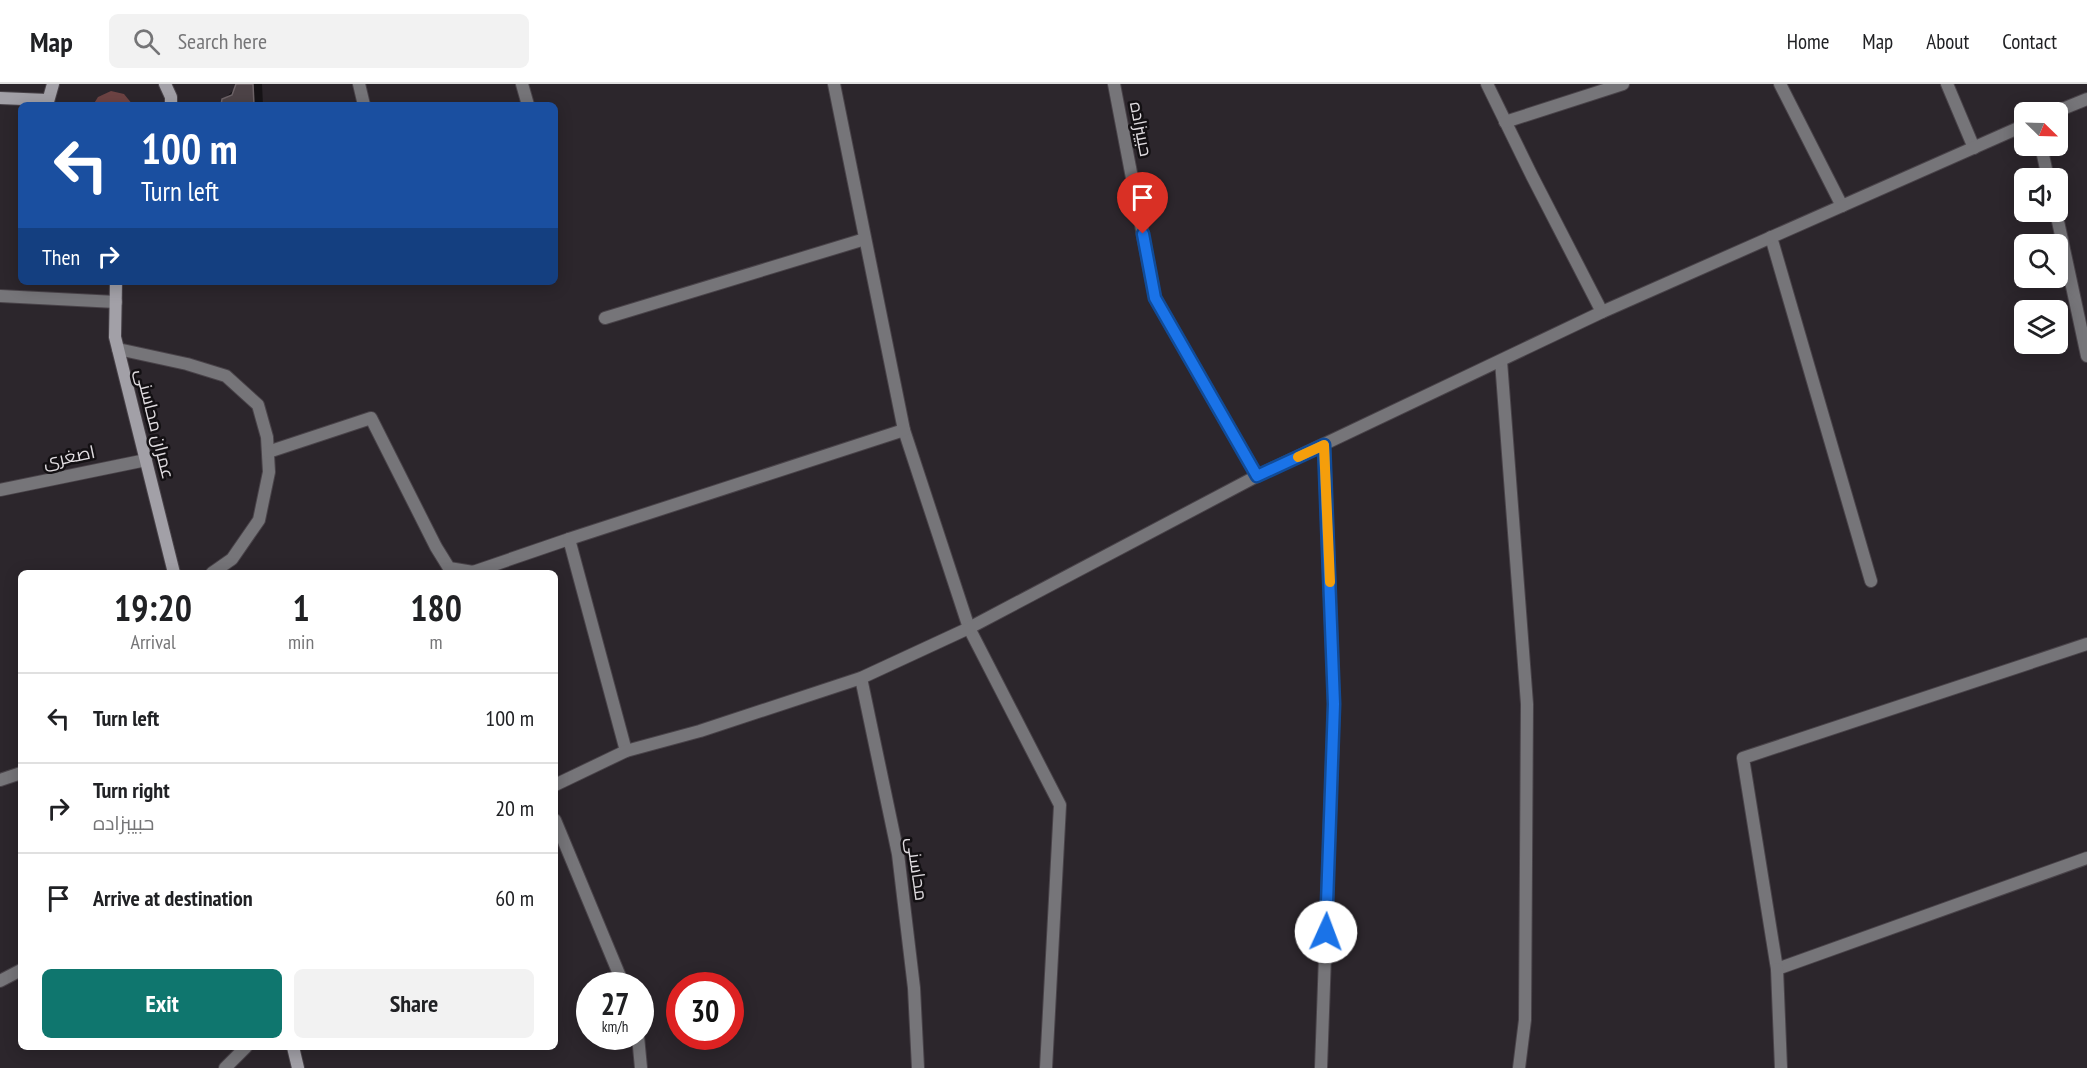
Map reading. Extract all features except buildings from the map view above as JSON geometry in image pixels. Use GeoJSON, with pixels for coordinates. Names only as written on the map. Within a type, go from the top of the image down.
{"type":"FeatureCollection","features":[{"type":"Feature","properties":{"kind":"street"},"geometry":{"type":"LineString","coordinates":[[0,98],[47,102],[53,84]]}},
{"type":"Feature","properties":{"kind":"street"},"geometry":{"type":"LineString","coordinates":[[165,84],[171,102]]}},
{"type":"Feature","properties":{"kind":"street"},"geometry":{"type":"LineString","coordinates":[[358,84],[363,102]]}},
{"type":"Feature","properties":{"kind":"street"},"geometry":{"type":"LineString","coordinates":[[522,84],[527,102]]}},
{"type":"Feature","properties":{"kind":"street"},"geometry":{"type":"LineString","coordinates":[[834,84],[904,430],[969,628],[1060,805],[1046,1068]]}},
{"type":"Feature","properties":{"kind":"street","name":"حبیبزاده"},"geometry":{"type":"LineString","coordinates":[[1114,84],[1155,298],[1257,476]]}},
{"type":"Feature","properties":{"kind":"street"},"geometry":{"type":"LineString","coordinates":[[1487,84],[1602,312]]}},
{"type":"Feature","properties":{"kind":"street"},"geometry":{"type":"LineString","coordinates":[[1505,122],[1623,84]]}},
{"type":"Feature","properties":{"kind":"street"},"geometry":{"type":"LineString","coordinates":[[1780,84],[1842,206]]}},
{"type":"Feature","properties":{"kind":"street"},"geometry":{"type":"LineString","coordinates":[[1947,84],[1974,148]]}},
{"type":"Feature","properties":{"kind":"street"},"geometry":{"type":"LineString","coordinates":[[2068,107],[2087,99]]}},
{"type":"Feature","properties":{"kind":"street"},"geometry":{"type":"LineString","coordinates":[[558,784],[626,751],[700,731],[861,678],[969,628],[1257,476],[1602,312],[2014,130]]}},
{"type":"Feature","properties":{"kind":"street"},"geometry":{"type":"LineString","coordinates":[[2058,222],[2087,356]]}},
{"type":"Feature","properties":{"kind":"street"},"geometry":{"type":"LineString","coordinates":[[1771,237],[1871,581]]}},
{"type":"Feature","properties":{"kind":"street"},"geometry":{"type":"LineString","coordinates":[[605,318],[865,239]]}},
{"type":"Feature","properties":{"kind":"street","name":"عمران محاسنی"},"geometry":{"type":"LineString","coordinates":[[116,285],[115,337],[173,570]]}},
{"type":"Feature","properties":{"kind":"street"},"geometry":{"type":"LineString","coordinates":[[0,296],[116,302]]}},
{"type":"Feature","properties":{"kind":"street"},"geometry":{"type":"LineString","coordinates":[[118,349],[187,364],[226,376],[258,405],[267,437],[269,472],[259,520],[232,559],[216,570]]}},
{"type":"Feature","properties":{"kind":"street"},"geometry":{"type":"LineString","coordinates":[[1501,361],[1527,704],[1525,1020],[1520,1068]]}},
{"type":"Feature","properties":{"kind":"street"},"geometry":{"type":"LineString","coordinates":[[268,452],[371,418],[436,547],[449,568],[461,570]]}},
{"type":"Feature","properties":{"kind":"street"},"geometry":{"type":"LineString","coordinates":[[479,570],[904,430]]}},
{"type":"Feature","properties":{"kind":"street"},"geometry":{"type":"LineString","coordinates":[[1322,1068],[1334,704],[1324,445]]}},
{"type":"Feature","properties":{"kind":"street","name":"اصغری"},"geometry":{"type":"LineString","coordinates":[[0,490],[146,460]]}},
{"type":"Feature","properties":{"kind":"street"},"geometry":{"type":"LineString","coordinates":[[569,539],[626,751]]}},
{"type":"Feature","properties":{"kind":"street"},"geometry":{"type":"LineString","coordinates":[[1781,1068],[1778,969],[1743,759],[2087,644]]}},
{"type":"Feature","properties":{"kind":"street","name":"محاسنی"},"geometry":{"type":"LineString","coordinates":[[861,678],[898,854],[914,988],[918,1068]]}},
{"type":"Feature","properties":{"kind":"street"},"geometry":{"type":"LineString","coordinates":[[0,780],[18,774]]}},
{"type":"Feature","properties":{"kind":"street"},"geometry":{"type":"LineString","coordinates":[[558,827],[618,972]]}},
{"type":"Feature","properties":{"kind":"street"},"geometry":{"type":"LineString","coordinates":[[1778,969],[2087,858]]}},
{"type":"Feature","properties":{"kind":"street"},"geometry":{"type":"LineString","coordinates":[[0,981],[18,972]]}},
{"type":"Feature","properties":{"kind":"street"},"geometry":{"type":"LineString","coordinates":[[225,1068],[243,1050]]}},
{"type":"Feature","properties":{"kind":"street"},"geometry":{"type":"LineString","coordinates":[[294,1050],[298,1068]]}},
{"type":"Feature","properties":{"kind":"street"},"geometry":{"type":"LineString","coordinates":[[639,1050],[641,1068]]}},
{"type":"Feature","properties":{"kind":"shaded area"},"geometry":{"type":"Polygon","coordinates":[[[111,91],[124,94],[131,102],[95,102],[98,97],[111,91]]]}},
{"type":"Feature","properties":{"kind":"slow traffic"},"geometry":{"type":"LineString","coordinates":[[1298,457],[1324,445],[1330,582]]}},
{"type":"Feature","properties":{"kind":"route"},"geometry":{"type":"LineString","coordinates":[[1143,234],[1155,298],[1257,476],[1324,445],[1334,704],[1326,932]]}}]}
